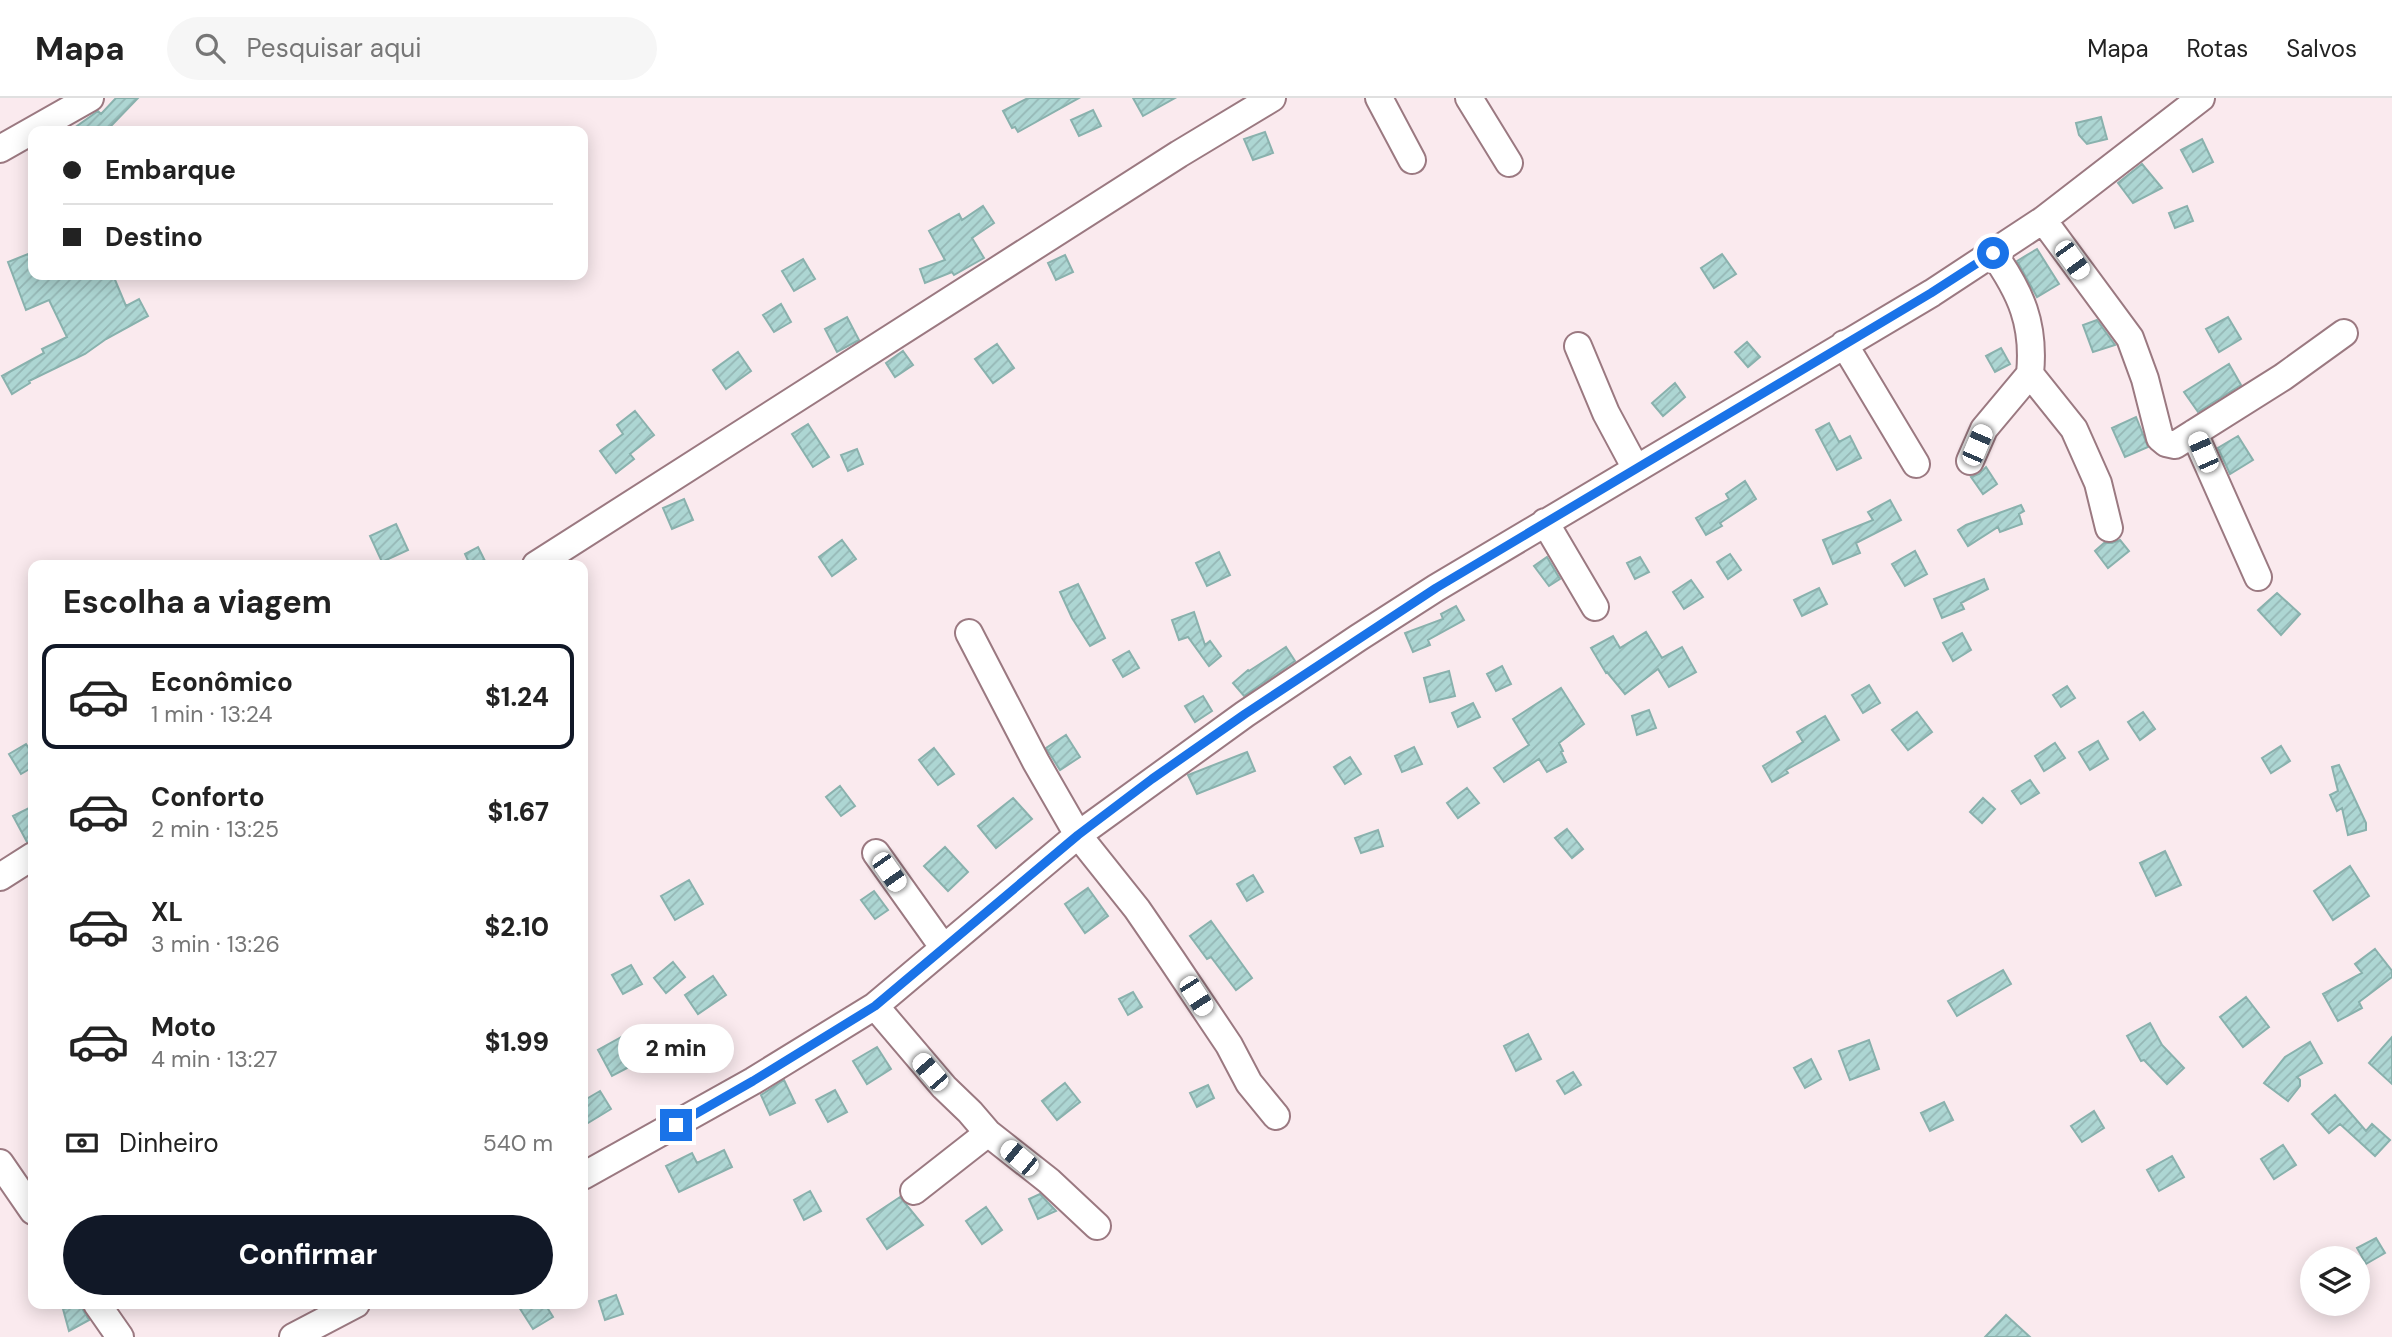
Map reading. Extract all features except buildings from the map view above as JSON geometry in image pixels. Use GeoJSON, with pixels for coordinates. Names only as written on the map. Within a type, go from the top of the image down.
{"type":"FeatureCollection","features":[{"type":"Feature","properties":{"kind":"street"},"geometry":{"type":"LineString","coordinates":[[41,126],[90,98]]}},
{"type":"Feature","properties":{"kind":"street"},"geometry":{"type":"LineString","coordinates":[[544,560],[1179,154],[1272,98]]}},
{"type":"Feature","properties":{"kind":"street"},"geometry":{"type":"LineString","coordinates":[[1379,98],[1412,160]]}},
{"type":"Feature","properties":{"kind":"street"},"geometry":{"type":"LineString","coordinates":[[1469,98],[1508,163]]}},
{"type":"Feature","properties":{"kind":"street"},"geometry":{"type":"LineString","coordinates":[[588,1173],[753,1081],[875,1006],[1078,835],[1152,779],[1436,588],[1993,253],[2043,220],[2201,98]]}},
{"type":"Feature","properties":{"kind":"street"},"geometry":{"type":"LineString","coordinates":[[0,149],[28,133]]}},
{"type":"Feature","properties":{"kind":"street"},"geometry":{"type":"LineString","coordinates":[[2043,220],[2130,338],[2145,379],[2160,438],[2166,443],[2175,445],[2283,377],[2344,333]]}},
{"type":"Feature","properties":{"kind":"street"},"geometry":{"type":"LineString","coordinates":[[1970,461],[1984,429],[2030,374],[2030,327],[2013,282],[1993,253]]}},
{"type":"Feature","properties":{"kind":"street"},"geometry":{"type":"LineString","coordinates":[[1844,344],[1916,464]]}},
{"type":"Feature","properties":{"kind":"street"},"geometry":{"type":"LineString","coordinates":[[1577,346],[1606,413],[1635,467]]}},
{"type":"Feature","properties":{"kind":"street"},"geometry":{"type":"LineString","coordinates":[[2030,374],[2074,429],[2098,483],[2109,528]]}},
{"type":"Feature","properties":{"kind":"street"},"geometry":{"type":"LineString","coordinates":[[2194,433],[2258,577]]}},
{"type":"Feature","properties":{"kind":"street"},"geometry":{"type":"LineString","coordinates":[[1545,522],[1595,607]]}},
{"type":"Feature","properties":{"kind":"street"},"geometry":{"type":"LineString","coordinates":[[969,633],[1036,762],[1078,835],[1137,909],[1229,1045],[1249,1083],[1276,1116]]}},
{"type":"Feature","properties":{"kind":"street"},"geometry":{"type":"LineString","coordinates":[[876,853],[943,947]]}},
{"type":"Feature","properties":{"kind":"street"},"geometry":{"type":"LineString","coordinates":[[0,877],[28,859]]}},
{"type":"Feature","properties":{"kind":"street"},"geometry":{"type":"LineString","coordinates":[[875,1006],[944,1087],[988,1133],[1049,1181],[1097,1226]]}},
{"type":"Feature","properties":{"kind":"street"},"geometry":{"type":"LineString","coordinates":[[914,1191],[988,1133]]}},
{"type":"Feature","properties":{"kind":"street"},"geometry":{"type":"LineString","coordinates":[[0,1163],[28,1204]]}},
{"type":"Feature","properties":{"kind":"street"},"geometry":{"type":"LineString","coordinates":[[100,1309],[120,1337]]}},
{"type":"Feature","properties":{"kind":"street"},"geometry":{"type":"LineString","coordinates":[[293,1337],[346,1309]]}},
{"type":"Feature","properties":{"kind":"route"},"geometry":{"type":"LineString","coordinates":[[676,1125],[875,1006],[1078,835],[1152,779],[1358,638],[1635,467],[1931,293],[1993,253]]}}]}
